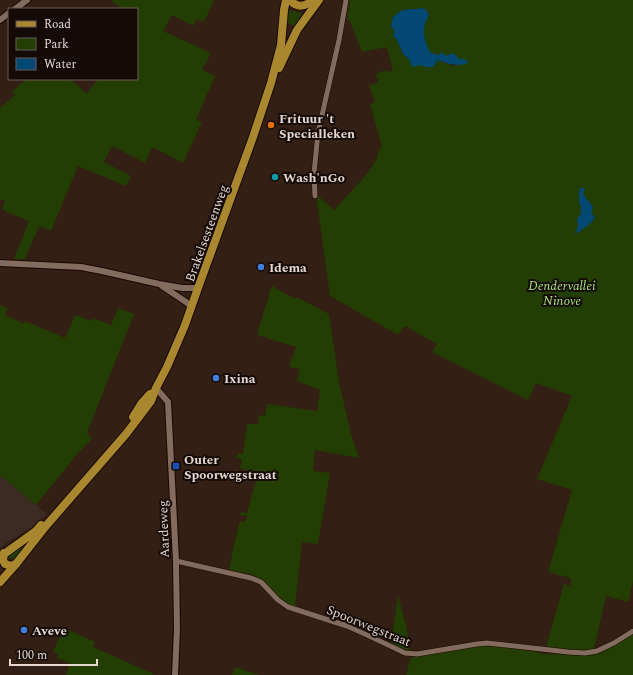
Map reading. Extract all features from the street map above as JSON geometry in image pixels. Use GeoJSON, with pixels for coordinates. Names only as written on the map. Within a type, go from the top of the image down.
{"type":"FeatureCollection","features":[{"type":"Feature","properties":{"kind":"main road","name":"Brakelsesteenweg"},"geometry":{"type":"LineString","coordinates":[[0,582],[45,527],[126,434],[151,401],[177,346],[253,138],[271,83],[281,45],[286,0]]}},
{"type":"Feature","properties":{"kind":"main road"},"geometry":{"type":"LineString","coordinates":[[290,0],[296,5],[301,6],[314,0]]}},
{"type":"Feature","properties":{"kind":"main road","name":"Brakelsesteenweg"},"geometry":{"type":"LineString","coordinates":[[271,83],[297,30],[318,0]]}},
{"type":"Feature","properties":{"kind":"main road","name":"Brakelsesteenweg"},"geometry":{"type":"LineString","coordinates":[[16,564],[11,566],[5,564],[2,555],[36,531],[55,512],[108,451],[141,404],[156,388]]}},
{"type":"Feature","properties":{"kind":"street"},"geometry":{"type":"LineString","coordinates":[[16,8],[27,0]]}},
{"type":"Feature","properties":{"kind":"street"},"geometry":{"type":"LineString","coordinates":[[315,196],[314,173],[318,133],[340,40],[346,0]]}},
{"type":"Feature","properties":{"kind":"street"},"geometry":{"type":"LineString","coordinates":[[0,20],[8,14]]}},
{"type":"Feature","properties":{"kind":"street"},"geometry":{"type":"LineString","coordinates":[[0,263],[80,267],[158,284],[182,288],[198,288]]}},
{"type":"Feature","properties":{"kind":"street"},"geometry":{"type":"LineString","coordinates":[[158,284],[192,307]]}},
{"type":"Feature","properties":{"kind":"street","name":"Aardeweg"},"geometry":{"type":"LineString","coordinates":[[156,388],[168,402],[176,561],[177,630],[175,675]]}},
{"type":"Feature","properties":{"kind":"street","name":"Spoorwegstraat"},"geometry":{"type":"LineString","coordinates":[[176,561],[256,579],[261,582],[278,600],[288,607],[347,626],[399,651],[411,654],[487,643],[585,653],[597,651],[614,643],[633,631]]}},
{"type":"Feature","properties":{"kind":"shaded area"},"geometry":{"type":"Polygon","coordinates":[[[0,475],[47,514],[32,527],[0,548],[0,475]]]}},
{"type":"Feature","properties":{"kind":"green space"},"geometry":{"type":"Polygon","coordinates":[[[111,0],[214,0],[204,22],[197,19],[193,26],[172,15],[163,31],[211,53],[202,70],[215,76],[196,120],[202,122],[183,163],[152,147],[145,163],[112,146],[104,162],[131,176],[126,186],[78,166],[51,231],[39,226],[25,259],[14,259],[29,221],[2,210],[5,201],[0,199],[0,108],[15,95],[12,92],[25,80],[71,80],[87,94],[97,80],[138,80],[138,26],[140,24],[138,22],[138,8],[121,8],[111,0]]]}},
{"type":"Feature","properties":{"kind":"green space","name":"Dendervallei Ninove"},"geometry":{"type":"Polygon","coordinates":[[[350,0],[633,0],[633,582],[628,602],[606,596],[594,649],[581,650],[546,647],[564,584],[570,586],[571,578],[548,572],[572,490],[537,479],[572,396],[536,383],[528,400],[432,352],[437,344],[405,326],[398,335],[330,296],[316,194],[334,210],[368,173],[377,158],[379,150],[382,147],[370,104],[375,102],[369,86],[379,82],[376,74],[385,70],[393,72],[387,47],[362,52],[350,21],[347,20],[350,0]],[[424,8],[402,10],[393,17],[391,26],[395,32],[393,35],[397,40],[403,54],[409,59],[438,60],[453,66],[457,65],[458,59],[431,54],[429,51],[425,39],[424,28],[429,14],[424,8]]]}},
{"type":"Feature","properties":{"kind":"green space"},"geometry":{"type":"Polygon","coordinates":[[[287,8],[304,15],[296,28],[285,22],[287,8]]]}},
{"type":"Feature","properties":{"kind":"green space"},"geometry":{"type":"Polygon","coordinates":[[[272,286],[295,299],[297,297],[329,314],[339,382],[351,434],[359,458],[315,450],[313,471],[330,473],[318,544],[302,542],[295,607],[280,600],[263,580],[250,574],[229,570],[240,521],[245,522],[247,516],[240,515],[240,512],[247,513],[258,474],[240,468],[242,459],[236,458],[238,453],[243,454],[247,424],[258,424],[259,415],[265,416],[267,404],[317,411],[320,390],[297,381],[300,369],[289,367],[296,347],[257,335],[272,286]]]}},
{"type":"Feature","properties":{"kind":"green space"},"geometry":{"type":"Polygon","coordinates":[[[0,305],[7,308],[5,315],[24,324],[25,321],[65,338],[75,315],[93,321],[94,318],[111,325],[118,308],[134,314],[87,433],[92,439],[78,453],[36,505],[0,475],[0,305]]]}},
{"type":"Feature","properties":{"kind":"green space"},"geometry":{"type":"Polygon","coordinates":[[[36,534],[17,557],[12,559],[8,558],[8,554],[36,534]]]}},
{"type":"Feature","properties":{"kind":"green space"},"geometry":{"type":"Polygon","coordinates":[[[398,595],[410,648],[407,651],[391,645],[398,595]]]}},
{"type":"Feature","properties":{"kind":"green space"},"geometry":{"type":"Polygon","coordinates":[[[64,628],[95,642],[93,647],[156,675],[66,675],[70,663],[57,658],[59,654],[53,652],[64,628]]]}},
{"type":"Feature","properties":{"kind":"green space"},"geometry":{"type":"Polygon","coordinates":[[[633,634],[633,675],[406,675],[411,657],[487,645],[533,651],[543,654],[591,655],[608,649],[633,634]]]}},
{"type":"Feature","properties":{"kind":"green space"},"geometry":{"type":"Polygon","coordinates":[[[235,667],[260,675],[232,675],[235,667]]]}},
{"type":"Feature","properties":{"kind":"water"},"geometry":{"type":"Polygon","coordinates":[[[424,8],[429,14],[424,28],[424,35],[431,53],[439,55],[442,52],[446,56],[452,53],[457,56],[458,59],[465,59],[468,63],[456,65],[438,60],[433,67],[425,67],[421,65],[412,67],[409,59],[403,54],[397,40],[393,35],[395,32],[391,26],[393,17],[402,10],[424,8]]]}},
{"type":"Feature","properties":{"kind":"water"},"geometry":{"type":"Polygon","coordinates":[[[580,188],[585,188],[583,194],[593,207],[591,213],[595,217],[589,225],[575,234],[578,226],[577,220],[581,213],[579,201],[580,188]]]}},
{"type":"Feature","properties":{"kind":"place","name":"Frituur 't Specialleken"},"geometry":{"type":"Point","coordinates":[271,125]}},
{"type":"Feature","properties":{"kind":"place","name":"Wash'nGo"},"geometry":{"type":"Point","coordinates":[275,177]}},
{"type":"Feature","properties":{"kind":"place","name":"Idema"},"geometry":{"type":"Point","coordinates":[261,267]}},
{"type":"Feature","properties":{"kind":"place","name":"Ixina"},"geometry":{"type":"Point","coordinates":[216,378]}},
{"type":"Feature","properties":{"kind":"place","name":"Outer Spoorwegstraat"},"geometry":{"type":"Point","coordinates":[176,466]}},
{"type":"Feature","properties":{"kind":"place","name":"Aveve"},"geometry":{"type":"Point","coordinates":[24,630]}}]}
